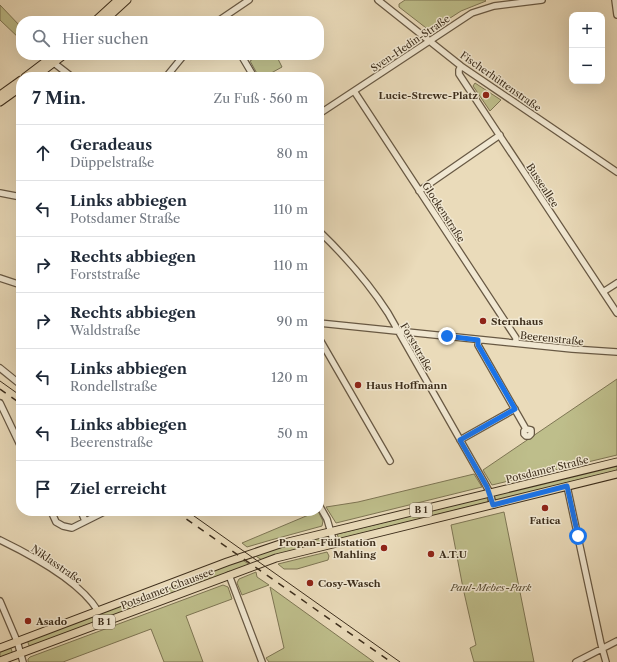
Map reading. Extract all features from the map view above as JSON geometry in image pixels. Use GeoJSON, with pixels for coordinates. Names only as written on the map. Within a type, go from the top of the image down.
{"type":"FeatureCollection","features":[{"type":"Feature","properties":{"kind":"main road"},"geometry":{"type":"LineString","coordinates":[[100,16],[118,0]]}},
{"type":"Feature","properties":{"kind":"main road"},"geometry":{"type":"LineString","coordinates":[[109,16],[127,0]]}},
{"type":"Feature","properties":{"kind":"main road"},"geometry":{"type":"LineString","coordinates":[[32,72],[52,60]]}},
{"type":"Feature","properties":{"kind":"main road"},"geometry":{"type":"LineString","coordinates":[[40,72],[53,60]]}},
{"type":"Feature","properties":{"kind":"main road"},"geometry":{"type":"LineString","coordinates":[[0,95],[16,84]]}},
{"type":"Feature","properties":{"kind":"main road"},"geometry":{"type":"LineString","coordinates":[[0,102],[16,91]]}},
{"type":"Feature","properties":{"kind":"main road","name":"Potsdamer Straße"},"geometry":{"type":"LineString","coordinates":[[227,562],[280,544],[617,462]]}},
{"type":"Feature","properties":{"kind":"main road","name":"B 1"},"geometry":{"type":"LineString","coordinates":[[229,575],[276,558],[617,474]]}},
{"type":"Feature","properties":{"kind":"main road","name":"Potsdamer Chaussee"},"geometry":{"type":"LineString","coordinates":[[0,648],[227,562]]}},
{"type":"Feature","properties":{"kind":"main road","name":"Potsdamer Chaussee"},"geometry":{"type":"LineString","coordinates":[[0,661],[229,575]]}},
{"type":"Feature","properties":{"kind":"street"},"geometry":{"type":"LineString","coordinates":[[226,16],[249,0]]}},
{"type":"Feature","properties":{"kind":"street","name":"Fischerhüttenstraße"},"geometry":{"type":"LineString","coordinates":[[378,0],[461,66],[616,170]]}},
{"type":"Feature","properties":{"kind":"street","name":"Sven-Hedin-Straße"},"geometry":{"type":"LineString","coordinates":[[324,111],[463,18],[484,9],[542,0]]}},
{"type":"Feature","properties":{"kind":"street"},"geometry":{"type":"LineString","coordinates":[[615,0],[617,15]]}},
{"type":"Feature","properties":{"kind":"street"},"geometry":{"type":"LineString","coordinates":[[55,60],[67,72]]}},
{"type":"Feature","properties":{"kind":"street"},"geometry":{"type":"LineString","coordinates":[[170,72],[180,60]]}},
{"type":"Feature","properties":{"kind":"street"},"geometry":{"type":"LineString","coordinates":[[244,60],[251,72]]}},
{"type":"Feature","properties":{"kind":"street","name":"Busseallee"},"geometry":{"type":"LineString","coordinates":[[461,66],[459,74],[617,313]]}},
{"type":"Feature","properties":{"kind":"street","name":"Glockenstraße"},"geometry":{"type":"LineString","coordinates":[[354,91],[516,338],[516,343]]}},
{"type":"Feature","properties":{"kind":"street"},"geometry":{"type":"LineString","coordinates":[[419,191],[500,135]]}},
{"type":"Feature","properties":{"kind":"street"},"geometry":{"type":"LineString","coordinates":[[0,193],[16,196]]}},
{"type":"Feature","properties":{"kind":"street","name":"Forststraße"},"geometry":{"type":"LineString","coordinates":[[324,236],[338,249],[369,285],[388,312],[490,493],[493,505]]}},
{"type":"Feature","properties":{"kind":"street"},"geometry":{"type":"LineString","coordinates":[[0,278],[16,283]]}},
{"type":"Feature","properties":{"kind":"street"},"geometry":{"type":"LineString","coordinates":[[603,292],[617,283]]}},
{"type":"Feature","properties":{"kind":"street","name":"Beerenstraße"},"geometry":{"type":"LineString","coordinates":[[324,324],[478,340],[617,352]]}},
{"type":"Feature","properties":{"kind":"street"},"geometry":{"type":"LineString","coordinates":[[478,340],[478,345],[526,429]]}},
{"type":"Feature","properties":{"kind":"street"},"geometry":{"type":"LineString","coordinates":[[324,347],[390,461]]}},
{"type":"Feature","properties":{"kind":"street"},"geometry":{"type":"LineString","coordinates":[[0,368],[16,381]]}},
{"type":"Feature","properties":{"kind":"street"},"geometry":{"type":"LineString","coordinates":[[0,403],[16,437]]}},
{"type":"Feature","properties":{"kind":"street"},"geometry":{"type":"LineString","coordinates":[[460,440],[515,409]]}},
{"type":"Feature","properties":{"kind":"street"},"geometry":{"type":"LineString","coordinates":[[567,486],[606,662]]}},
{"type":"Feature","properties":{"kind":"street"},"geometry":{"type":"LineString","coordinates":[[324,514],[332,532],[334,543]]}},
{"type":"Feature","properties":{"kind":"street"},"geometry":{"type":"LineString","coordinates":[[53,516],[56,522],[63,526],[72,528],[96,516]]}},
{"type":"Feature","properties":{"kind":"street"},"geometry":{"type":"LineString","coordinates":[[83,516],[85,521]]}},
{"type":"Feature","properties":{"kind":"street","name":"Niklasstraße"},"geometry":{"type":"LineString","coordinates":[[0,540],[40,562],[72,584],[95,605],[98,611]]}},
{"type":"Feature","properties":{"kind":"street"},"geometry":{"type":"LineString","coordinates":[[229,575],[262,662]]}},
{"type":"Feature","properties":{"kind":"street"},"geometry":{"type":"LineString","coordinates":[[0,601],[17,641],[23,662]]}},
{"type":"Feature","properties":{"kind":"street"},"geometry":{"type":"LineString","coordinates":[[576,662],[617,641]]}},
{"type":"Feature","properties":{"kind":"green space"},"geometry":{"type":"Polygon","coordinates":[[[405,0],[486,1],[461,11],[430,31],[399,7],[399,4],[405,0]]]}},
{"type":"Feature","properties":{"kind":"green space"},"geometry":{"type":"Polygon","coordinates":[[[0,5],[16,22],[16,35],[0,20],[0,5]]]}},
{"type":"Feature","properties":{"kind":"green space"},"geometry":{"type":"Polygon","coordinates":[[[278,60],[282,67],[273,72],[256,72],[250,61],[278,60]]]}},
{"type":"Feature","properties":{"kind":"green space"},"geometry":{"type":"Polygon","coordinates":[[[475,83],[501,100],[490,111],[473,86],[475,83]]]}},
{"type":"Feature","properties":{"kind":"green space"},"geometry":{"type":"Polygon","coordinates":[[[617,379],[617,455],[492,485],[483,470],[617,379]]]}},
{"type":"Feature","properties":{"kind":"green space"},"geometry":{"type":"Polygon","coordinates":[[[617,465],[617,472],[496,501],[494,495],[617,465]]]}},
{"type":"Feature","properties":{"kind":"green space"},"geometry":{"type":"Polygon","coordinates":[[[474,474],[482,487],[336,523],[326,507],[358,502],[474,474]]]}},
{"type":"Feature","properties":{"kind":"green space"},"geometry":{"type":"Polygon","coordinates":[[[487,497],[488,502],[339,539],[337,534],[487,497]]]}},
{"type":"Feature","properties":{"kind":"green space","name":"Paul-Mebes-Park"},"geometry":{"type":"Polygon","coordinates":[[[504,512],[534,662],[474,662],[470,648],[476,645],[451,525],[504,512]]]}},
{"type":"Feature","properties":{"kind":"green space"},"geometry":{"type":"Polygon","coordinates":[[[306,516],[320,516],[323,521],[322,526],[247,547],[242,543],[306,516]]]}},
{"type":"Feature","properties":{"kind":"green space"},"geometry":{"type":"Polygon","coordinates":[[[322,536],[324,543],[262,560],[254,555],[322,536]]]}},
{"type":"Feature","properties":{"kind":"green space"},"geometry":{"type":"Polygon","coordinates":[[[327,552],[329,556],[328,560],[297,569],[284,569],[278,564],[327,552]]]}},
{"type":"Feature","properties":{"kind":"green space"},"geometry":{"type":"Polygon","coordinates":[[[241,559],[250,565],[30,648],[27,640],[241,559]]]}},
{"type":"Feature","properties":{"kind":"green space"},"geometry":{"type":"Polygon","coordinates":[[[256,572],[257,577],[269,585],[242,595],[237,583],[239,579],[256,572]]]}},
{"type":"Feature","properties":{"kind":"green space"},"geometry":{"type":"Polygon","coordinates":[[[223,585],[228,587],[232,599],[186,616],[203,662],[164,662],[151,629],[63,662],[28,662],[30,657],[223,585]]]}},
{"type":"Feature","properties":{"kind":"green space"},"geometry":{"type":"Polygon","coordinates":[[[270,587],[374,662],[269,662],[266,658],[284,648],[270,587]]]}},
{"type":"Feature","properties":{"kind":"green space"},"geometry":{"type":"Polygon","coordinates":[[[10,646],[13,654],[0,659],[0,650],[10,646]]]}},
{"type":"Feature","properties":{"kind":"tram line"},"geometry":{"type":"LineString","coordinates":[[0,381],[16,392]]}},
{"type":"Feature","properties":{"kind":"tram line"},"geometry":{"type":"LineString","coordinates":[[194,516],[400,662]]}},
{"type":"Feature","properties":{"kind":"railway"},"geometry":{"type":"LineString","coordinates":[[0,389],[16,400]]}},
{"type":"Feature","properties":{"kind":"railway"},"geometry":{"type":"LineString","coordinates":[[182,516],[391,662]]}},
{"type":"Feature","properties":{"kind":"place","name":"Lucie-Strewe-Platz"},"geometry":{"type":"Point","coordinates":[486,95]}},
{"type":"Feature","properties":{"kind":"place","name":"Sternhaus"},"geometry":{"type":"Point","coordinates":[483,321]}},
{"type":"Feature","properties":{"kind":"place","name":"Haus Hoffmann"},"geometry":{"type":"Point","coordinates":[358,385]}},
{"type":"Feature","properties":{"kind":"place","name":"Fatica"},"geometry":{"type":"Point","coordinates":[545,508]}},
{"type":"Feature","properties":{"kind":"place","name":"Propan-Füllstation Mahling"},"geometry":{"type":"Point","coordinates":[384,548]}},
{"type":"Feature","properties":{"kind":"place","name":"A.T.U"},"geometry":{"type":"Point","coordinates":[431,554]}},
{"type":"Feature","properties":{"kind":"place","name":"Cosy-Wasch"},"geometry":{"type":"Point","coordinates":[310,583]}},
{"type":"Feature","properties":{"kind":"place","name":"Asado"},"geometry":{"type":"Point","coordinates":[28,621]}},
{"type":"Feature","properties":{"kind":"route"},"geometry":{"type":"LineString","coordinates":[[447,336],[478,340],[478,345],[515,409],[460,440],[487,487],[493,505],[567,486],[578,536]]}}]}
